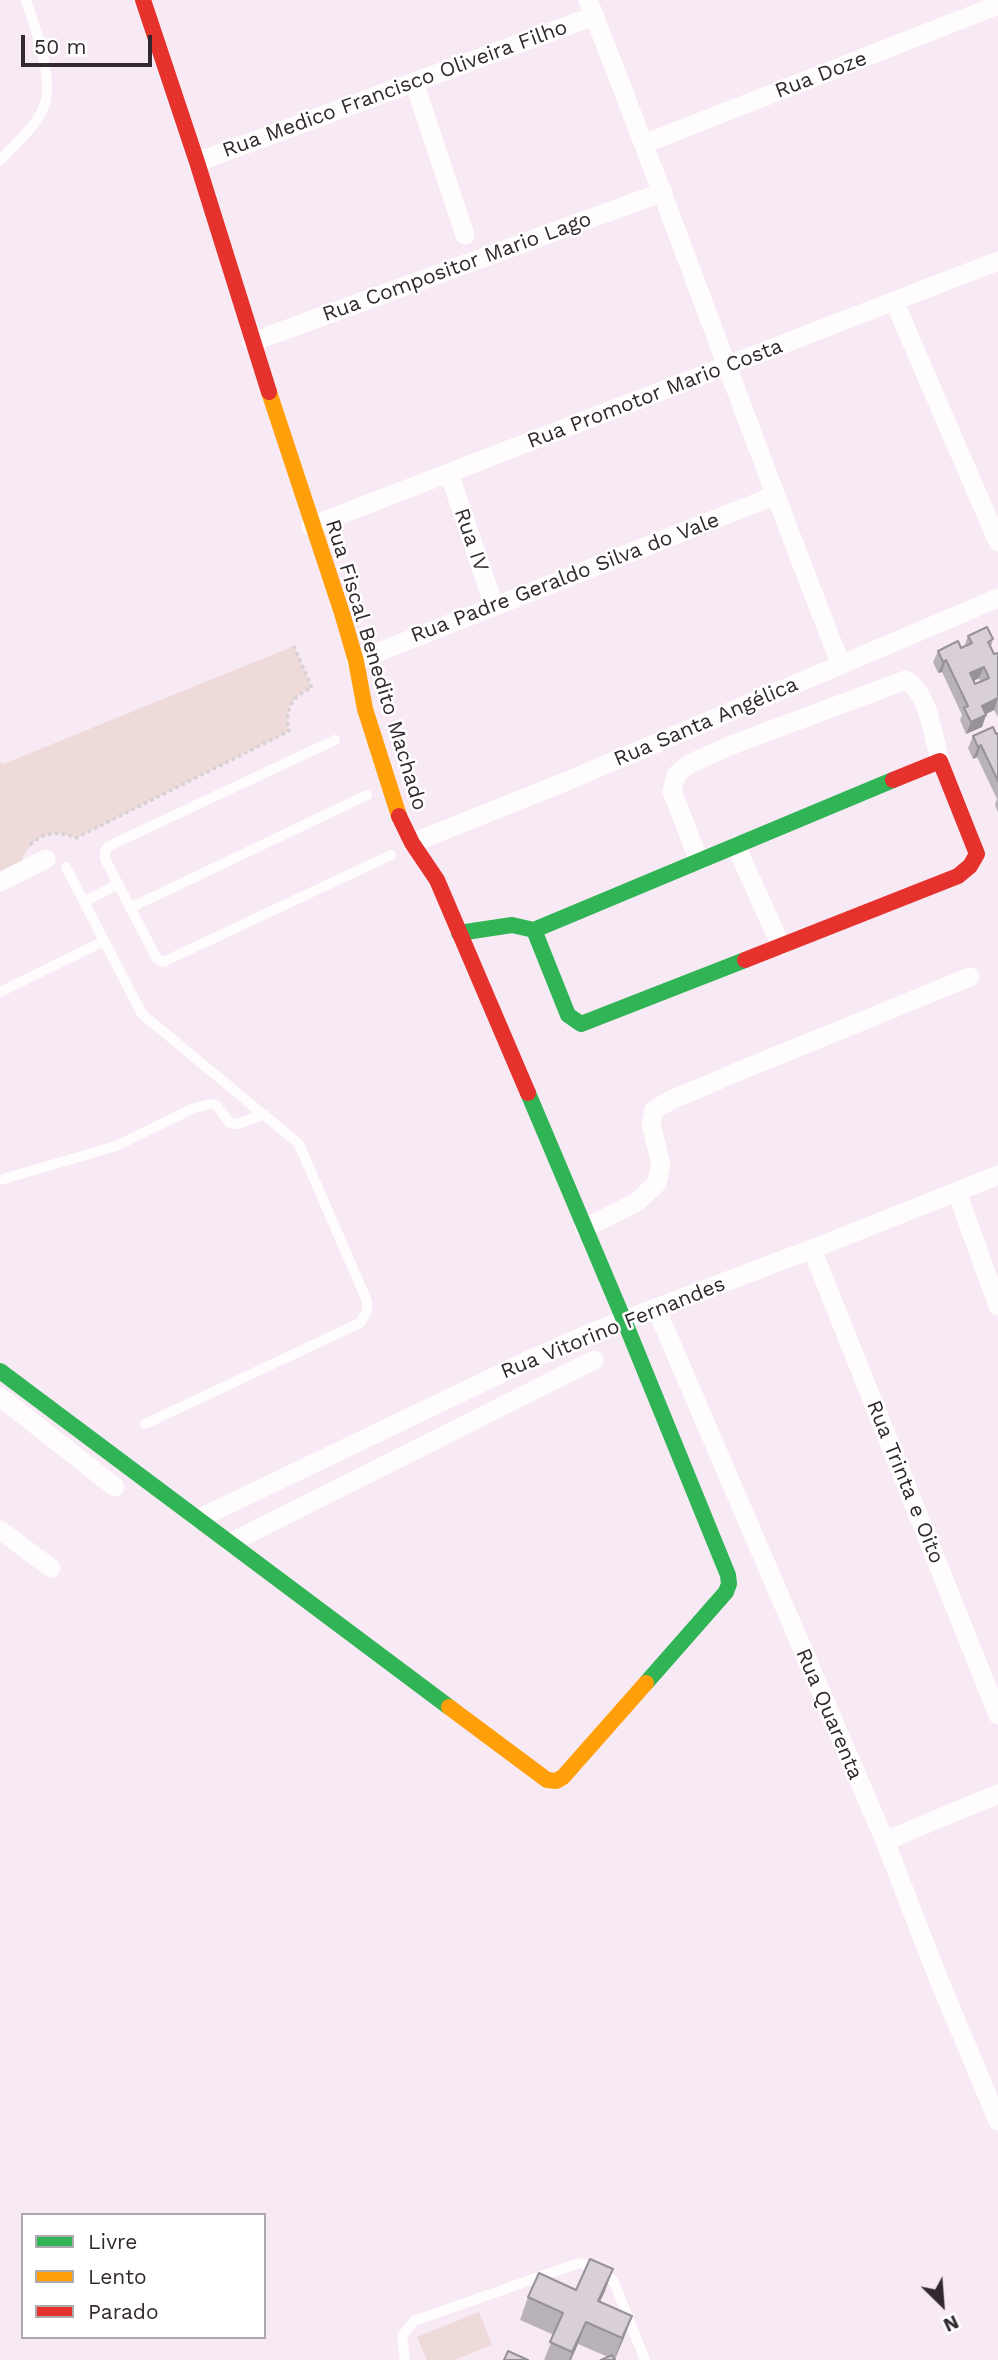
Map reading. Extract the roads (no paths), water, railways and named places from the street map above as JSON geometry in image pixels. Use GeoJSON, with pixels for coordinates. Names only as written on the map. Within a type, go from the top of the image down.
{"type":"FeatureCollection","features":[{"type":"Feature","properties":{"kind":"street","name":"Rua Fiscal Benedito Machado"},"geometry":{"type":"LineString","coordinates":[[144,0],[311,526],[342,613],[356,661],[350,688],[356,712],[398,816],[437,880],[624,1320],[728,1575],[729,1584],[726,1592],[556,1781],[547,1780],[230,1543]]}},
{"type":"Feature","properties":{"kind":"street","name":"Rua Doze"},"geometry":{"type":"LineString","coordinates":[[644,144],[998,5]]}},
{"type":"Feature","properties":{"kind":"street","name":"Rua Medico Francisco Oliveira Filho"},"geometry":{"type":"LineString","coordinates":[[197,162],[414,82],[591,8]]}},
{"type":"Feature","properties":{"kind":"street"},"geometry":{"type":"LineString","coordinates":[[591,8],[841,665]]}},
{"type":"Feature","properties":{"kind":"street"},"geometry":{"type":"LineString","coordinates":[[414,82],[465,235]]}},
{"type":"Feature","properties":{"kind":"street","name":"Rua Compositor Mario Lago"},"geometry":{"type":"LineString","coordinates":[[252,342],[663,192]]}},
{"type":"Feature","properties":{"kind":"street","name":"Rua Promotor Mario Costa"},"geometry":{"type":"LineString","coordinates":[[311,526],[998,261]]}},
{"type":"Feature","properties":{"kind":"street"},"geometry":{"type":"LineString","coordinates":[[894,301],[998,542]]}},
{"type":"Feature","properties":{"kind":"street","name":"Rua IV"},"geometry":{"type":"LineString","coordinates":[[449,473],[494,606]]}},
{"type":"Feature","properties":{"kind":"street","name":"Rua Padre Geraldo Silva do Vale"},"geometry":{"type":"LineString","coordinates":[[356,661],[775,496]]}},
{"type":"Feature","properties":{"kind":"street","name":"Rua Santa Angélica"},"geometry":{"type":"LineString","coordinates":[[412,843],[572,779],[998,598]]}},
{"type":"Feature","properties":{"kind":"street"},"geometry":{"type":"LineString","coordinates":[[534,930],[568,1015],[581,1024],[958,876],[970,866],[977,854],[940,761],[923,701],[914,685],[905,680],[734,744],[690,764],[676,775],[672,791],[699,861]]}},
{"type":"Feature","properties":{"kind":"street"},"geometry":{"type":"LineString","coordinates":[[459,933],[512,925],[534,930],[940,761]]}},
{"type":"Feature","properties":{"kind":"street"},"geometry":{"type":"LineString","coordinates":[[736,846],[781,946]]}},
{"type":"Feature","properties":{"kind":"street"},"geometry":{"type":"LineString","coordinates":[[0,881],[46,859]]}},
{"type":"Feature","properties":{"kind":"street"},"geometry":{"type":"LineString","coordinates":[[585,1228],[637,1202],[657,1183],[661,1164],[651,1125],[654,1110],[742,1070],[970,977]]}},
{"type":"Feature","properties":{"kind":"street","name":"Rua Vitorino Fernandes"},"geometry":{"type":"LineString","coordinates":[[198,1520],[527,1361],[624,1320],[812,1250],[998,1175]]}},
{"type":"Feature","properties":{"kind":"street"},"geometry":{"type":"LineString","coordinates":[[957,1192],[998,1306]]}},
{"type":"Feature","properties":{"kind":"street","name":"Rua Trinta e Oito"},"geometry":{"type":"LineString","coordinates":[[812,1250],[998,1715]]}},
{"type":"Feature","properties":{"kind":"street","name":"Rua Quarenta"},"geometry":{"type":"LineString","coordinates":[[656,1308],[885,1841],[998,2121]]}},
{"type":"Feature","properties":{"kind":"street"},"geometry":{"type":"LineString","coordinates":[[0,1371],[230,1543],[594,1360]]}},
{"type":"Feature","properties":{"kind":"street"},"geometry":{"type":"LineString","coordinates":[[0,1397],[115,1487]]}},
{"type":"Feature","properties":{"kind":"street"},"geometry":{"type":"LineString","coordinates":[[0,1530],[51,1568]]}},
{"type":"Feature","properties":{"kind":"street"},"geometry":{"type":"LineString","coordinates":[[885,1841],[998,1794]]}},
{"type":"Feature","properties":{"kind":"lane"},"geometry":{"type":"LineString","coordinates":[[0,160],[30,128],[42,111],[47,96],[40,44],[26,0]]}},
{"type":"Feature","properties":{"kind":"lane"},"geometry":{"type":"LineString","coordinates":[[335,740],[109,846],[105,851],[105,859],[158,959],[163,962],[390,855]]}},
{"type":"Feature","properties":{"kind":"lane"},"geometry":{"type":"LineString","coordinates":[[130,908],[367,795]]}},
{"type":"Feature","properties":{"kind":"lane"},"geometry":{"type":"LineString","coordinates":[[66,867],[142,1014],[299,1144],[367,1301],[365,1317],[360,1323],[145,1424]]}},
{"type":"Feature","properties":{"kind":"lane"},"geometry":{"type":"LineString","coordinates":[[84,902],[118,884]]}},
{"type":"Feature","properties":{"kind":"lane"},"geometry":{"type":"LineString","coordinates":[[0,992],[104,941]]}},
{"type":"Feature","properties":{"kind":"lane"},"geometry":{"type":"LineString","coordinates":[[0,1180],[116,1146],[194,1108],[211,1104],[217,1106],[230,1123],[238,1124],[264,1114]]}},
{"type":"Feature","properties":{"kind":"lane"},"geometry":{"type":"LineString","coordinates":[[405,2360],[402,2336],[414,2321],[579,2263],[599,2267],[614,2282],[645,2360]]}}]}
